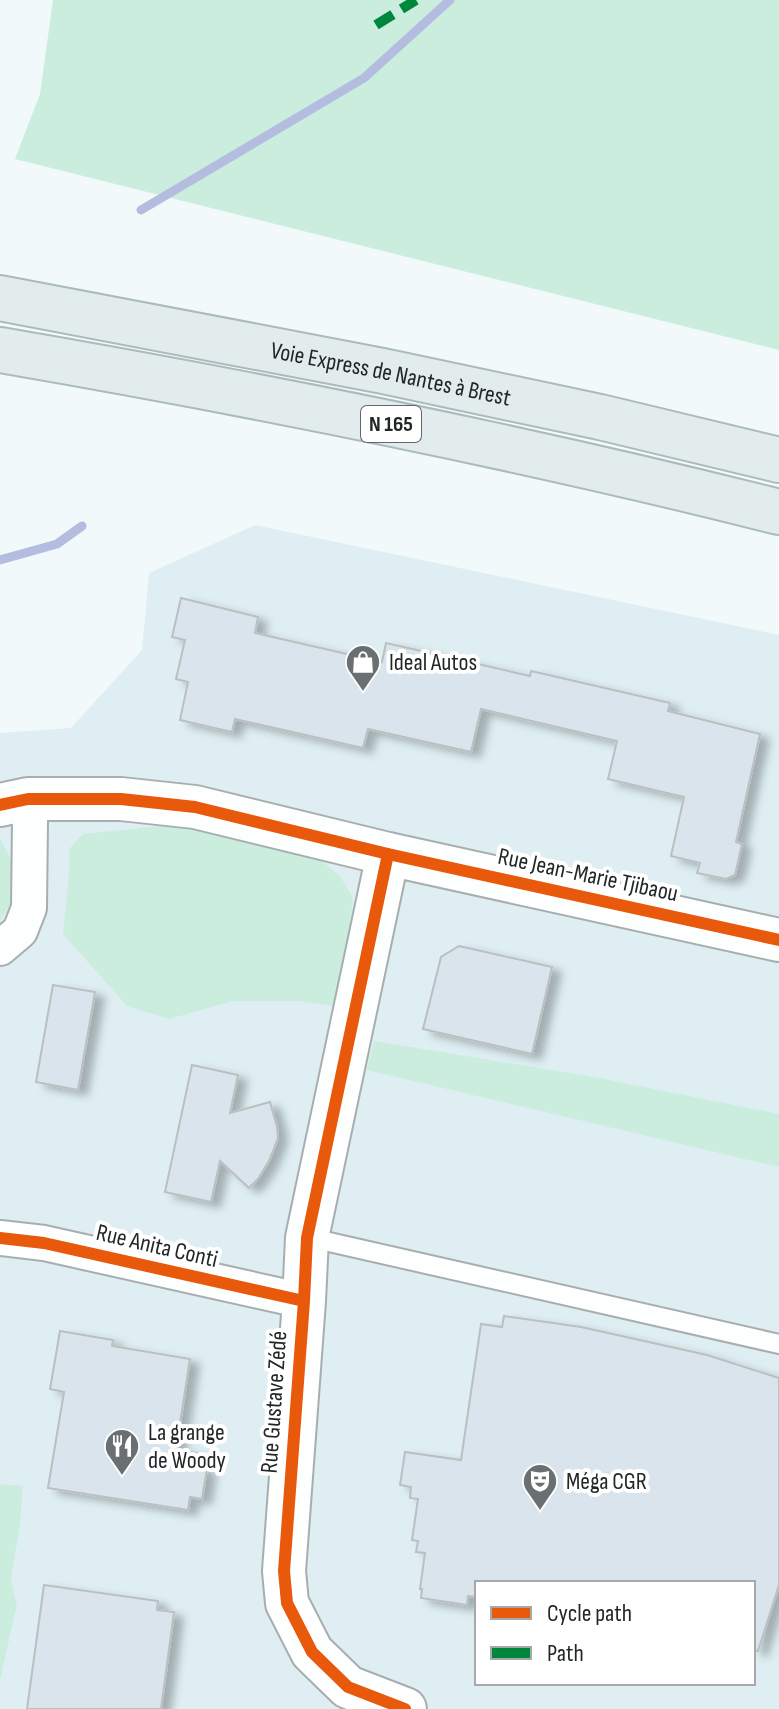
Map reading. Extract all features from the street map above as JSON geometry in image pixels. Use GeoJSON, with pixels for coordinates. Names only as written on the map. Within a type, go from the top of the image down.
{"type":"FeatureCollection","features":[{"type":"Feature","properties":{"kind":"highway","name":"Voie Express de Nantes à Brest"},"geometry":{"type":"LineString","coordinates":[[0,298],[383,371],[600,417],[779,460]]}},
{"type":"Feature","properties":{"kind":"highway","name":"Voie Express de Nantes à Brest"},"geometry":{"type":"LineString","coordinates":[[0,350],[442,434],[779,512]]}},
{"type":"Feature","properties":{"kind":"street","name":"Rue Jean-Marie Tjibaou"},"geometry":{"type":"LineString","coordinates":[[14,802],[121,799],[195,807],[388,854],[779,940]]}},
{"type":"Feature","properties":{"kind":"street"},"geometry":{"type":"LineString","coordinates":[[0,948],[20,931],[29,908],[30,821],[14,802]]}},
{"type":"Feature","properties":{"kind":"street","name":"Rue Gustave Zédé"},"geometry":{"type":"LineString","coordinates":[[388,854],[307,1238],[284,1571],[287,1603],[312,1652],[348,1687],[405,1709]]}},
{"type":"Feature","properties":{"kind":"street","name":"Rue Anita Conti"},"geometry":{"type":"LineString","coordinates":[[0,1238],[44,1243],[304,1301]]}},
{"type":"Feature","properties":{"kind":"lane"},"geometry":{"type":"LineString","coordinates":[[307,1238],[779,1344]]}},
{"type":"Feature","properties":{"kind":"shaded area"},"geometry":{"type":"Polygon","coordinates":[[[255,525],[779,635],[779,1709],[0,1709],[0,1681],[17,1605],[11,1581],[23,1487],[0,1484],[0,733],[71,728],[142,650],[149,573],[255,525]]]}},
{"type":"Feature","properties":{"kind":"green space"},"geometry":{"type":"Polygon","coordinates":[[[53,0],[779,0],[779,350],[15,159],[40,94],[53,0]]]}},
{"type":"Feature","properties":{"kind":"green space"},"geometry":{"type":"Polygon","coordinates":[[[181,824],[304,846],[340,876],[353,898],[340,1007],[299,1001],[233,1001],[169,1019],[127,1006],[63,934],[70,848],[83,834],[181,824]]]}},
{"type":"Feature","properties":{"kind":"green space"},"geometry":{"type":"Polygon","coordinates":[[[0,838],[11,860],[12,902],[0,921],[0,838]]]}},
{"type":"Feature","properties":{"kind":"green space"},"geometry":{"type":"Polygon","coordinates":[[[374,1041],[594,1077],[779,1114],[779,1167],[367,1070],[374,1041]]]}},
{"type":"Feature","properties":{"kind":"green space"},"geometry":{"type":"Polygon","coordinates":[[[0,1484],[23,1486],[11,1580],[17,1605],[0,1681],[0,1484]]]}},
{"type":"Feature","properties":{"kind":"building"},"geometry":{"type":"Polygon","coordinates":[[[181,598],[258,617],[255,633],[382,662],[386,643],[530,676],[531,671],[670,703],[668,711],[760,734],[736,842],[742,844],[735,875],[726,879],[697,873],[700,863],[671,856],[684,797],[608,779],[617,741],[481,709],[471,752],[368,729],[363,748],[235,719],[232,732],[180,720],[188,682],[176,679],[185,640],[172,637],[181,598]]]}},
{"type":"Feature","properties":{"kind":"building"},"geometry":{"type":"Polygon","coordinates":[[[459,946],[552,967],[532,1054],[423,1029],[441,957],[459,946]]]}},
{"type":"Feature","properties":{"kind":"building"},"geometry":{"type":"Polygon","coordinates":[[[53,985],[95,992],[78,1090],[36,1082],[53,985]]]}},
{"type":"Feature","properties":{"kind":"building"},"geometry":{"type":"Polygon","coordinates":[[[192,1065],[238,1075],[230,1113],[270,1102],[277,1127],[278,1138],[269,1161],[249,1188],[220,1161],[211,1202],[165,1192],[192,1065]]]}},
{"type":"Feature","properties":{"kind":"building"},"geometry":{"type":"Polygon","coordinates":[[[504,1316],[581,1327],[707,1355],[779,1378],[779,1585],[758,1651],[755,1650],[755,1581],[475,1581],[475,1597],[468,1596],[467,1605],[421,1598],[425,1553],[416,1552],[418,1541],[412,1540],[418,1499],[410,1498],[411,1487],[400,1485],[405,1452],[461,1460],[481,1324],[502,1327],[504,1316]]]}},
{"type":"Feature","properties":{"kind":"building"},"geometry":{"type":"Polygon","coordinates":[[[60,1331],[113,1340],[112,1346],[190,1359],[176,1449],[197,1453],[195,1466],[207,1469],[202,1499],[190,1497],[188,1510],[48,1488],[64,1392],[50,1389],[60,1331]]]}},
{"type":"Feature","properties":{"kind":"building"},"geometry":{"type":"Polygon","coordinates":[[[44,1585],[158,1601],[157,1610],[174,1612],[161,1709],[27,1709],[44,1585]]]}},
{"type":"Feature","properties":{"kind":"waterway"},"geometry":{"type":"LineString","coordinates":[[141,210],[364,78],[450,0]]}},
{"type":"Feature","properties":{"kind":"waterway"},"geometry":{"type":"LineString","coordinates":[[0,560],[57,544],[82,526]]}},
{"type":"Feature","properties":{"kind":"marked path"},"geometry":{"type":"LineString","coordinates":[[376,25],[416,0]]}},
{"type":"Feature","properties":{"kind":"cycle path"},"geometry":{"type":"LineString","coordinates":[[0,805],[28,799],[121,799],[195,807],[388,854],[779,940]]}},
{"type":"Feature","properties":{"kind":"cycle path"},"geometry":{"type":"LineString","coordinates":[[388,854],[307,1238],[284,1571],[287,1603],[312,1652],[348,1687],[405,1709]]}},
{"type":"Feature","properties":{"kind":"cycle path"},"geometry":{"type":"LineString","coordinates":[[0,1238],[44,1243],[304,1301]]}},
{"type":"Feature","properties":{"kind":"place","name":"Ideal Autos"},"geometry":{"type":"Point","coordinates":[363,693]}},
{"type":"Feature","properties":{"kind":"place","name":"La grange de Woody"},"geometry":{"type":"Point","coordinates":[122,1477]}},
{"type":"Feature","properties":{"kind":"place","name":"Méga CGR"},"geometry":{"type":"Point","coordinates":[540,1512]}}]}
